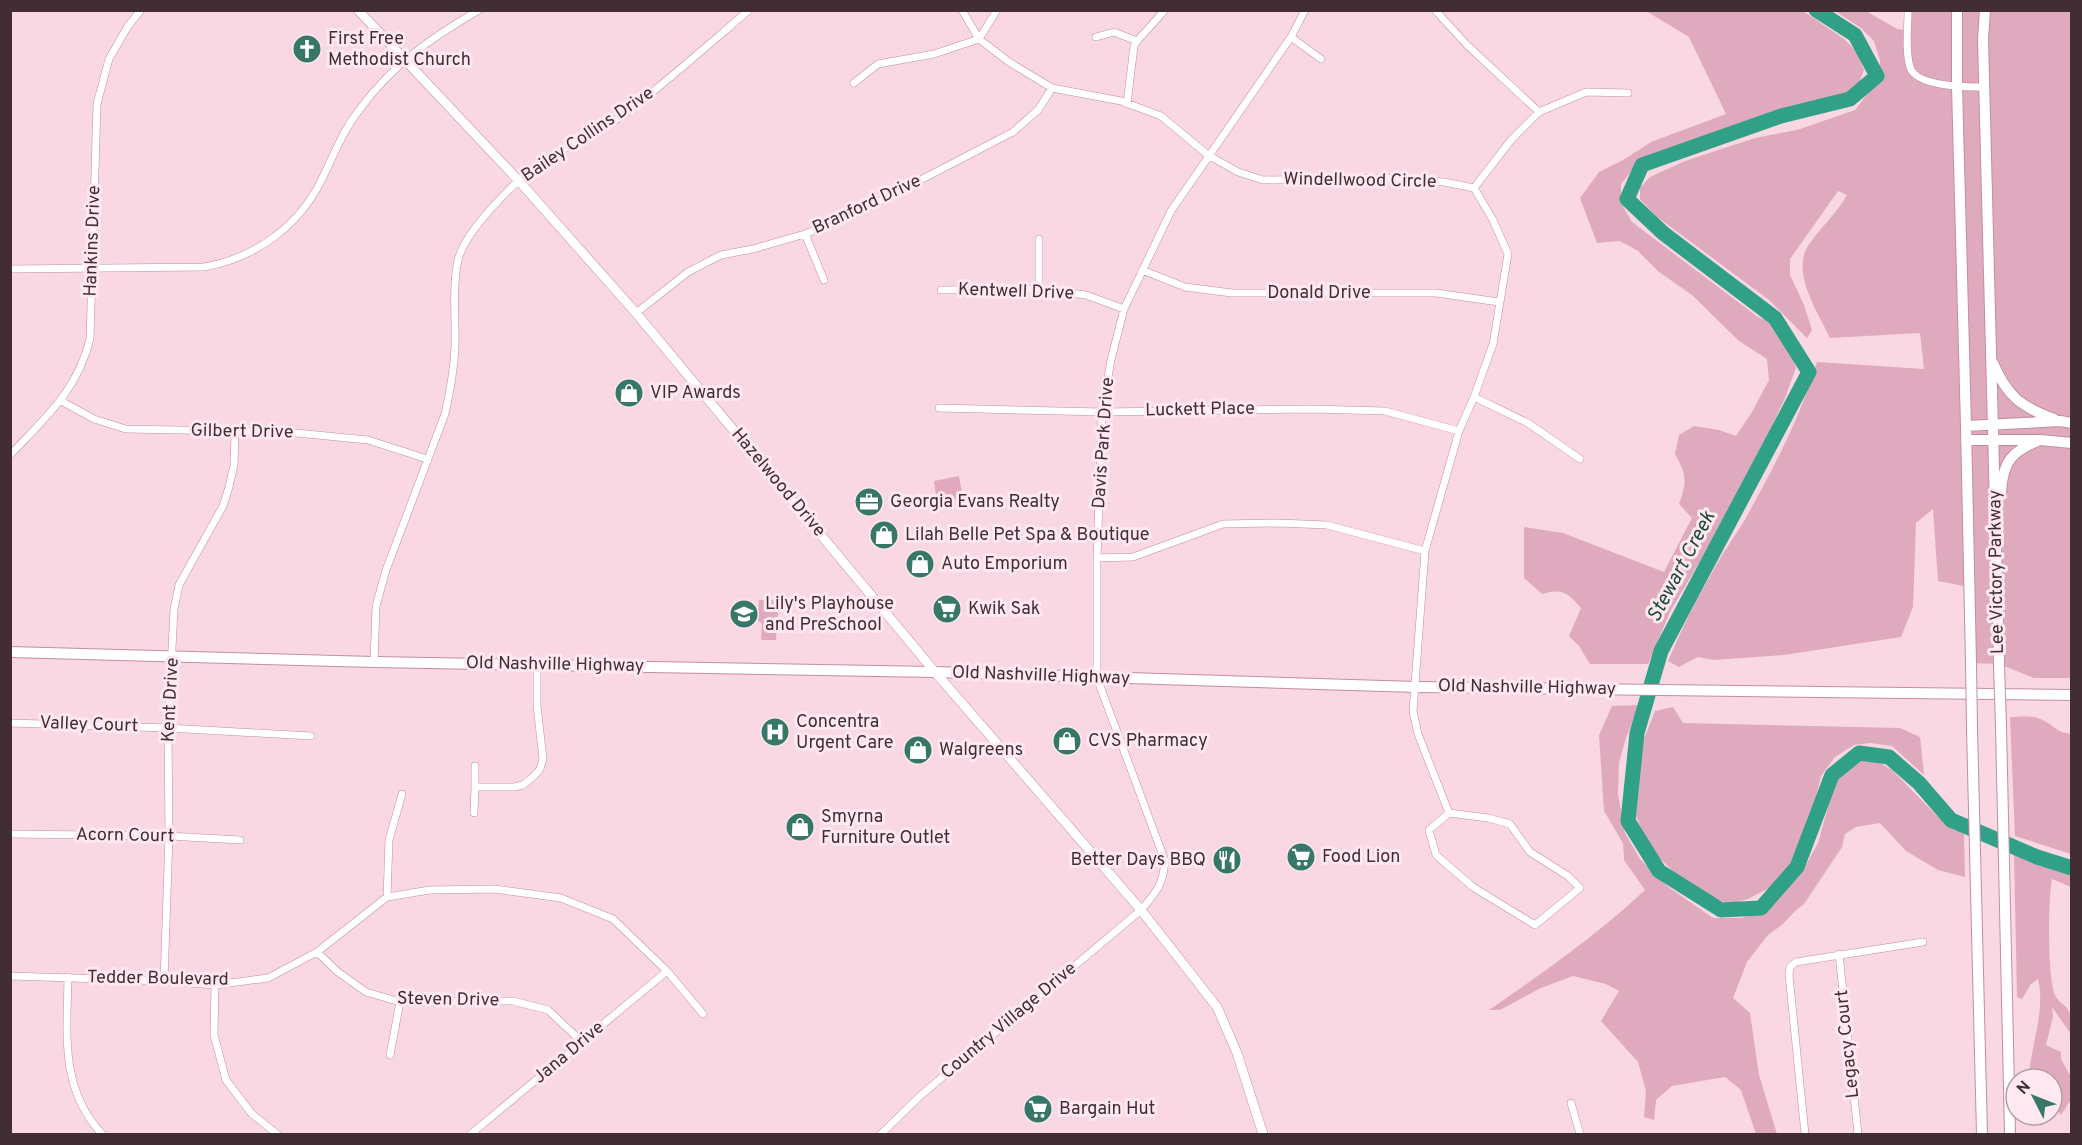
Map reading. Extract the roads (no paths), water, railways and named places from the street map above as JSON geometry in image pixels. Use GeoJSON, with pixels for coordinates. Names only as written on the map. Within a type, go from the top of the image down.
{"type":"FeatureCollection","features":[{"type":"Feature","properties":{"kind":"main road","name":"Lee Victory Parkway"},"geometry":{"type":"LineString","coordinates":[[1957,10],[1956,86],[1982,1134]]}},
{"type":"Feature","properties":{"kind":"main road","name":"Lee Victory Parkway"},"geometry":{"type":"LineString","coordinates":[[1985,10],[1984,87],[2010,1134]]}},
{"type":"Feature","properties":{"kind":"main road"},"geometry":{"type":"LineString","coordinates":[[1991,357],[2001,383],[2012,396],[2026,406],[2060,421]]}},
{"type":"Feature","properties":{"kind":"main road"},"geometry":{"type":"LineString","coordinates":[[1966,426],[2060,421],[2072,423]]}},
{"type":"Feature","properties":{"kind":"main road"},"geometry":{"type":"LineString","coordinates":[[1966,440],[2040,440],[2072,443]]}},
{"type":"Feature","properties":{"kind":"main road"},"geometry":{"type":"LineString","coordinates":[[1997,587],[2002,564],[2001,489],[2003,474],[2012,455],[2019,449],[2040,440]]}},
{"type":"Feature","properties":{"kind":"main road","name":"Old Nashville Highway"},"geometry":{"type":"LineString","coordinates":[[10,652],[374,662],[935,672],[1416,687],[2072,695]]}},
{"type":"Feature","properties":{"kind":"street","name":"Hankins Drive"},"geometry":{"type":"LineString","coordinates":[[10,455],[61,401],[81,367],[90,339],[97,104],[109,60],[128,26],[141,10]]}},
{"type":"Feature","properties":{"kind":"street","name":"Hazelwood Drive"},"geometry":{"type":"LineString","coordinates":[[358,10],[519,181],[636,313],[935,672],[1141,910],[1217,1007],[1237,1053],[1263,1134]]}},
{"type":"Feature","properties":{"kind":"street"},"geometry":{"type":"LineString","coordinates":[[10,269],[204,267],[232,261],[258,249],[294,220],[311,200],[341,139],[359,110],[380,84],[436,35],[479,10]]}},
{"type":"Feature","properties":{"kind":"street","name":"Bailey Collins Drive"},"geometry":{"type":"LineString","coordinates":[[374,662],[376,606],[386,570],[445,414],[454,369],[455,286],[458,260],[470,235],[519,181],[543,162],[623,115],[749,10]]}},
{"type":"Feature","properties":{"kind":"street"},"geometry":{"type":"LineString","coordinates":[[962,10],[979,39]]}},
{"type":"Feature","properties":{"kind":"street"},"geometry":{"type":"LineString","coordinates":[[854,83],[878,64],[934,54],[979,39],[997,10]]}},
{"type":"Feature","properties":{"kind":"street"},"geometry":{"type":"LineString","coordinates":[[1127,104],[1132,55],[1137,41],[1164,10]]}},
{"type":"Feature","properties":{"kind":"street","name":"Davis Park Drive"},"geometry":{"type":"LineString","coordinates":[[1096,678],[1102,412],[1111,360],[1124,309],[1171,211],[1291,37],[1305,10]]}},
{"type":"Feature","properties":{"kind":"street"},"geometry":{"type":"LineString","coordinates":[[1436,10],[1467,45],[1539,112]]}},
{"type":"Feature","properties":{"kind":"street"},"geometry":{"type":"LineString","coordinates":[[1908,10],[1909,58],[1910,68],[1914,75],[1925,80],[1956,86],[1984,87]]}},
{"type":"Feature","properties":{"kind":"street"},"geometry":{"type":"LineString","coordinates":[[1096,37],[1114,32],[1137,41]]}},
{"type":"Feature","properties":{"kind":"street"},"geometry":{"type":"LineString","coordinates":[[1291,37],[1321,59]]}},
{"type":"Feature","properties":{"kind":"street","name":"Windellwood Circle"},"geometry":{"type":"LineString","coordinates":[[979,39],[1009,62],[1052,88],[1127,104],[1161,116],[1208,155],[1238,172],[1263,180],[1397,178],[1444,182],[1474,188]]}},
{"type":"Feature","properties":{"kind":"street","name":"Branford Drive"},"geometry":{"type":"LineString","coordinates":[[636,313],[688,272],[721,255],[753,249],[805,234],[853,214],[1012,132],[1038,110],[1052,88]]}},
{"type":"Feature","properties":{"kind":"street"},"geometry":{"type":"LineString","coordinates":[[1449,813],[1418,734],[1413,711],[1425,550],[1459,431],[1474,398],[1493,344],[1508,254],[1493,220],[1474,188],[1511,140],[1539,112],[1586,92],[1628,93]]}},
{"type":"Feature","properties":{"kind":"street"},"geometry":{"type":"LineString","coordinates":[[805,234],[824,280]]}},
{"type":"Feature","properties":{"kind":"street"},"geometry":{"type":"LineString","coordinates":[[1039,239],[1039,289]]}},
{"type":"Feature","properties":{"kind":"street","name":"Donald Drive"},"geometry":{"type":"LineString","coordinates":[[1142,270],[1185,287],[1232,293],[1436,293],[1499,302]]}},
{"type":"Feature","properties":{"kind":"street","name":"Kentwell Drive"},"geometry":{"type":"LineString","coordinates":[[942,290],[1039,289],[1086,295],[1124,309]]}},
{"type":"Feature","properties":{"kind":"street"},"geometry":{"type":"LineString","coordinates":[[1474,398],[1528,423],[1580,459]]}},
{"type":"Feature","properties":{"kind":"street","name":"Gilbert Drive"},"geometry":{"type":"LineString","coordinates":[[61,401],[94,419],[126,429],[235,433],[286,432],[368,440],[427,459]]}},
{"type":"Feature","properties":{"kind":"street","name":"Luckett Place"},"geometry":{"type":"LineString","coordinates":[[939,408],[1102,412],[1311,409],[1385,411],[1459,431]]}},
{"type":"Feature","properties":{"kind":"street","name":"Kent Drive"},"geometry":{"type":"LineString","coordinates":[[164,981],[169,836],[168,728],[174,609],[179,585],[223,506],[230,487],[234,465],[235,433]]}},
{"type":"Feature","properties":{"kind":"street"},"geometry":{"type":"LineString","coordinates":[[1097,558],[1133,557],[1223,524],[1327,525],[1425,550]]}},
{"type":"Feature","properties":{"kind":"street"},"geometry":{"type":"LineString","coordinates":[[475,787],[514,788],[523,785],[540,769],[543,759],[537,706],[537,665]]}},
{"type":"Feature","properties":{"kind":"street","name":"Country Village Drive"},"geometry":{"type":"LineString","coordinates":[[880,1134],[920,1096],[1141,910],[1157,891],[1164,878],[1165,861],[1096,678]]}},
{"type":"Feature","properties":{"kind":"street","name":"Valley Court"},"geometry":{"type":"LineString","coordinates":[[10,723],[168,728],[311,736]]}},
{"type":"Feature","properties":{"kind":"street"},"geometry":{"type":"LineString","coordinates":[[474,813],[475,766]]}},
{"type":"Feature","properties":{"kind":"street"},"geometry":{"type":"LineString","coordinates":[[387,897],[389,840],[402,794]]}},
{"type":"Feature","properties":{"kind":"street"},"geometry":{"type":"LineString","coordinates":[[1449,813],[1488,818],[1510,824],[1530,852],[1568,876],[1580,888],[1535,925],[1473,887],[1436,855],[1429,830],[1449,813]]}},
{"type":"Feature","properties":{"kind":"street","name":"Acorn Court"},"geometry":{"type":"LineString","coordinates":[[10,834],[169,836],[240,840]]}},
{"type":"Feature","properties":{"kind":"street","name":"Tedder Boulevard"},"geometry":{"type":"LineString","coordinates":[[10,976],[215,984],[268,978],[317,952],[387,897],[430,890],[494,890],[561,898],[612,919],[668,971],[703,1014]]}},
{"type":"Feature","properties":{"kind":"street"},"geometry":{"type":"LineString","coordinates":[[1805,1134],[1790,967],[1796,962],[1923,942]]}},
{"type":"Feature","properties":{"kind":"street","name":"Steven Drive"},"geometry":{"type":"LineString","coordinates":[[317,952],[338,972],[366,993],[400,1002],[513,1001],[548,1010],[582,1042]]}},
{"type":"Feature","properties":{"kind":"street","name":"Legacy Court"},"geometry":{"type":"LineString","coordinates":[[1839,954],[1858,1134]]}},
{"type":"Feature","properties":{"kind":"street","name":"Jana Drive"},"geometry":{"type":"LineString","coordinates":[[471,1134],[668,971]]}},
{"type":"Feature","properties":{"kind":"street"},"geometry":{"type":"LineString","coordinates":[[68,977],[66,1050],[74,1088],[89,1120],[102,1134]]}},
{"type":"Feature","properties":{"kind":"street"},"geometry":{"type":"LineString","coordinates":[[215,984],[214,1035],[226,1080],[252,1114],[277,1134]]}},
{"type":"Feature","properties":{"kind":"street"},"geometry":{"type":"LineString","coordinates":[[390,1054],[400,1002]]}},
{"type":"Feature","properties":{"kind":"street"},"geometry":{"type":"LineString","coordinates":[[1570,1103],[1580,1134]]}},
{"type":"Feature","properties":{"kind":"waterway","name":"Stewart Creek"},"geometry":{"type":"LineString","coordinates":[[1816,10],[1855,35],[1877,76],[1850,99],[1781,116],[1642,165],[1627,199],[1663,233],[1775,318],[1809,372],[1661,651],[1637,733],[1628,821],[1659,871],[1721,910],[1761,908],[1797,867],[1832,775],[1859,753],[1889,757],[1919,783],[1951,820],[2037,857],[2072,868]]}},
{"type":"Feature","properties":{"kind":"place","name":"First Free Methodist Church"},"geometry":{"type":"Point","coordinates":[307,49]}},
{"type":"Feature","properties":{"kind":"place","name":"VIP Awards"},"geometry":{"type":"Point","coordinates":[629,393]}},
{"type":"Feature","properties":{"kind":"place","name":"Georgia Evans Realty"},"geometry":{"type":"Point","coordinates":[869,502]}},
{"type":"Feature","properties":{"kind":"place","name":"Lilah Belle Pet Spa & Boutique"},"geometry":{"type":"Point","coordinates":[884,535]}},
{"type":"Feature","properties":{"kind":"place","name":"Auto Emporium"},"geometry":{"type":"Point","coordinates":[920,564]}},
{"type":"Feature","properties":{"kind":"place","name":"Kwik Sak"},"geometry":{"type":"Point","coordinates":[947,609]}},
{"type":"Feature","properties":{"kind":"place","name":"Lily's Playhouse and PreSchool"},"geometry":{"type":"Point","coordinates":[744,614]}},
{"type":"Feature","properties":{"kind":"place","name":"Concentra Urgent Care"},"geometry":{"type":"Point","coordinates":[775,732]}},
{"type":"Feature","properties":{"kind":"place","name":"CVS Pharmacy"},"geometry":{"type":"Point","coordinates":[1067,741]}},
{"type":"Feature","properties":{"kind":"place","name":"Walgreens"},"geometry":{"type":"Point","coordinates":[918,750]}},
{"type":"Feature","properties":{"kind":"place","name":"Smyrna Furniture Outlet"},"geometry":{"type":"Point","coordinates":[800,827]}},
{"type":"Feature","properties":{"kind":"place","name":"Food Lion"},"geometry":{"type":"Point","coordinates":[1301,857]}},
{"type":"Feature","properties":{"kind":"place","name":"Better Days BBQ"},"geometry":{"type":"Point","coordinates":[1227,860]}},
{"type":"Feature","properties":{"kind":"place","name":"Bargain Hut"},"geometry":{"type":"Point","coordinates":[1038,1109]}}]}
